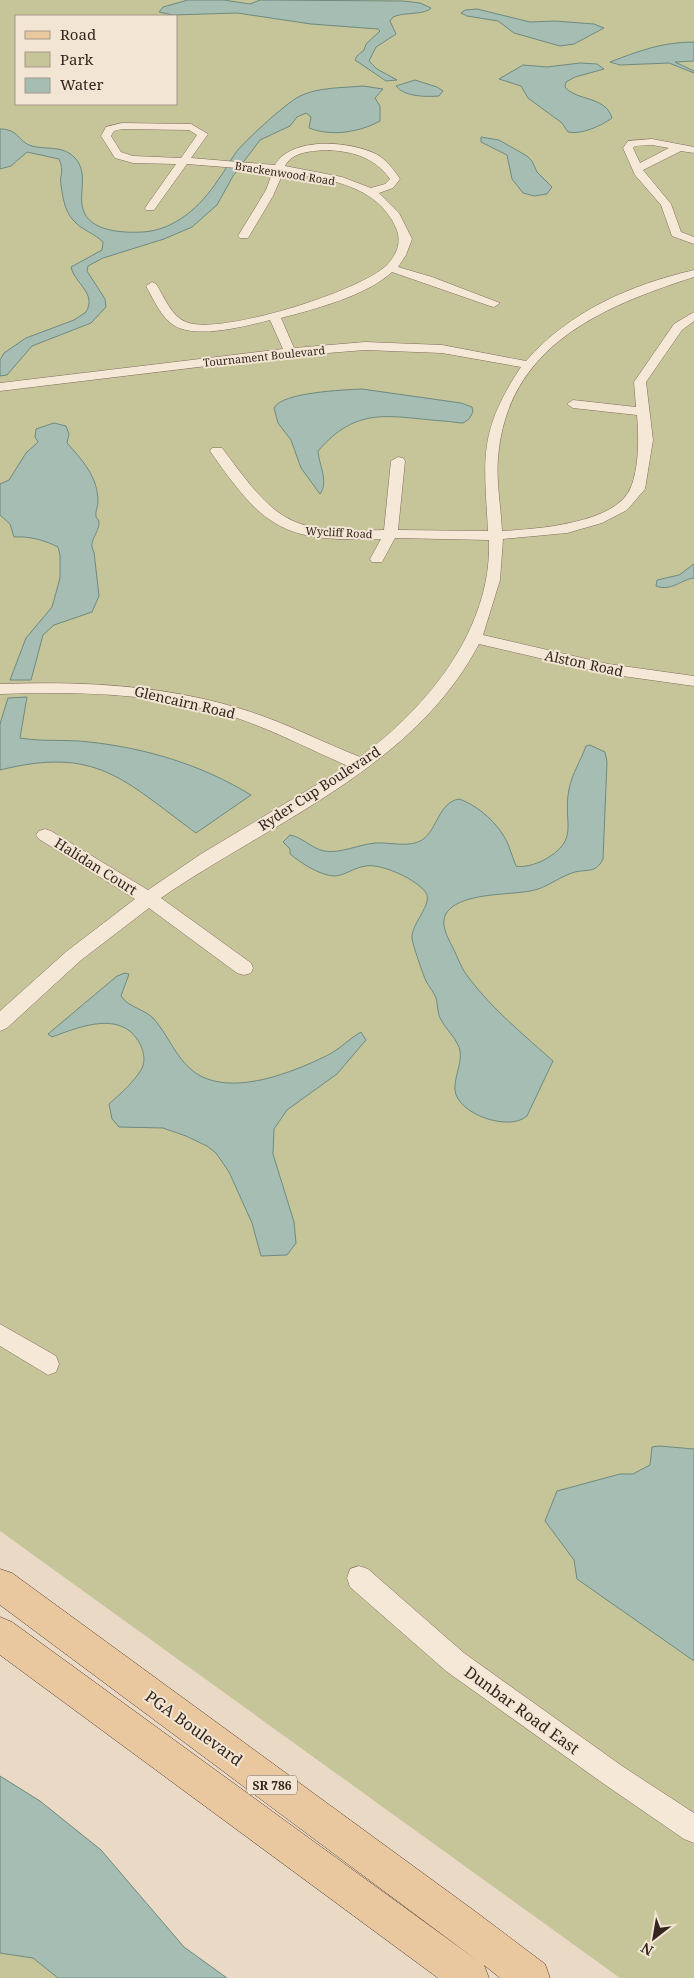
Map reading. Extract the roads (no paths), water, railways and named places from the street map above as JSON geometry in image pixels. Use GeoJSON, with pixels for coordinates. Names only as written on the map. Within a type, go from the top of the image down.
{"type":"FeatureCollection","features":[{"type":"Feature","properties":{"kind":"main road","name":"PGA Boulevard"},"geometry":{"type":"LineString","coordinates":[[0,1585],[463,1925],[531,1978]]}},
{"type":"Feature","properties":{"kind":"main road","name":"SR 786"},"geometry":{"type":"LineString","coordinates":[[0,1634],[470,1978]]}},
{"type":"Feature","properties":{"kind":"street"},"geometry":{"type":"LineString","coordinates":[[150,208],[186,160],[203,134],[195,128],[122,126],[110,129],[106,134],[117,155],[124,158],[186,160]]}},
{"type":"Feature","properties":{"kind":"street"},"geometry":{"type":"LineString","coordinates":[[694,150],[652,142],[632,143],[628,148],[645,181],[666,204],[676,234],[694,241]]}},
{"type":"Feature","properties":{"kind":"street"},"geometry":{"type":"LineString","coordinates":[[638,168],[680,147]]}},
{"type":"Feature","properties":{"kind":"street"},"geometry":{"type":"LineString","coordinates":[[244,236],[271,191],[286,158],[300,151],[326,148],[354,150],[376,159],[394,177],[394,182],[389,186],[370,192]]}},
{"type":"Feature","properties":{"kind":"street","name":"Brackenwood Road"},"geometry":{"type":"LineString","coordinates":[[152,286],[173,319],[184,326],[203,328],[274,316],[356,290],[390,268],[401,256],[406,239],[396,215],[384,202],[370,192],[333,179],[279,170],[186,160]]}},
{"type":"Feature","properties":{"kind":"street"},"geometry":{"type":"LineString","coordinates":[[390,268],[428,279],[494,303]]}},
{"type":"Feature","properties":{"kind":"street","name":"Ryder Cup Boulevard"},"geometry":{"type":"LineString","coordinates":[[0,1022],[49,975],[148,898],[208,858],[360,764],[408,725],[427,706],[443,687],[475,638],[485,614],[496,557],[491,479],[495,434],[508,398],[528,364],[546,343],[582,317],[637,292],[694,273]]}},
{"type":"Feature","properties":{"kind":"street"},"geometry":{"type":"LineString","coordinates":[[274,316],[290,352]]}},
{"type":"Feature","properties":{"kind":"street"},"geometry":{"type":"LineString","coordinates":[[496,537],[572,527],[608,515],[628,502],[638,489],[646,440],[640,389],[642,376],[678,327],[694,316]]}},
{"type":"Feature","properties":{"kind":"street","name":"Tournament Boulevard"},"geometry":{"type":"LineString","coordinates":[[0,387],[290,352],[365,346],[416,347],[467,353],[528,364]]}},
{"type":"Feature","properties":{"kind":"street"},"geometry":{"type":"LineString","coordinates":[[573,404],[643,412]]}},
{"type":"Feature","properties":{"kind":"street","name":"Wycliff Road"},"geometry":{"type":"LineString","coordinates":[[217,451],[254,498],[271,517],[281,523],[315,533],[496,537]]}},
{"type":"Feature","properties":{"kind":"street"},"geometry":{"type":"LineString","coordinates":[[377,560],[386,548],[390,534],[398,461]]}},
{"type":"Feature","properties":{"kind":"street","name":"Alston Road"},"geometry":{"type":"LineString","coordinates":[[475,638],[608,669],[694,681]]}},
{"type":"Feature","properties":{"kind":"street","name":"Glencairn Road"},"geometry":{"type":"LineString","coordinates":[[0,689],[81,686],[163,694],[242,714],[360,764]]}},
{"type":"Feature","properties":{"kind":"street","name":"Halidan Court"},"geometry":{"type":"LineString","coordinates":[[45,835],[148,898],[244,968]]}},
{"type":"Feature","properties":{"kind":"street"},"geometry":{"type":"LineString","coordinates":[[0,1334],[48,1364]]}},
{"type":"Feature","properties":{"kind":"street","name":"Dunbar Road East"},"geometry":{"type":"LineString","coordinates":[[359,1578],[455,1662],[613,1775],[694,1829]]}},
{"type":"Feature","properties":{"kind":"water"},"geometry":{"type":"Polygon","coordinates":[[[188,0],[224,0],[250,4],[260,0],[403,1],[420,3],[431,8],[424,12],[397,15],[390,21],[396,34],[376,47],[369,61],[377,69],[397,80],[386,81],[355,60],[364,50],[366,44],[380,31],[378,29],[311,24],[237,13],[173,15],[159,12],[163,7],[188,0]]]}},
{"type":"Feature","properties":{"kind":"water"},"geometry":{"type":"Polygon","coordinates":[[[477,9],[530,22],[555,21],[594,24],[604,28],[574,44],[560,46],[514,33],[498,21],[467,16],[461,13],[465,10],[477,9]]]}},
{"type":"Feature","properties":{"kind":"water"},"geometry":{"type":"Polygon","coordinates":[[[694,42],[694,61],[675,62],[694,71],[694,73],[669,63],[620,65],[610,62],[661,45],[694,42]]]}},
{"type":"Feature","properties":{"kind":"water"},"geometry":{"type":"Polygon","coordinates":[[[580,63],[597,64],[604,69],[575,77],[566,82],[565,87],[576,95],[604,106],[612,118],[597,127],[585,131],[568,132],[562,123],[528,98],[521,86],[499,79],[523,65],[547,67],[580,63]]]}},
{"type":"Feature","properties":{"kind":"water"},"geometry":{"type":"Polygon","coordinates":[[[415,80],[437,87],[443,91],[439,96],[422,96],[404,92],[396,86],[415,80]]]}},
{"type":"Feature","properties":{"kind":"water"},"geometry":{"type":"Polygon","coordinates":[[[363,86],[383,89],[375,98],[380,106],[380,121],[364,128],[336,133],[309,128],[311,117],[306,113],[297,117],[290,126],[260,140],[233,176],[217,205],[192,227],[164,239],[103,258],[88,266],[87,271],[105,299],[106,307],[91,323],[32,346],[7,375],[0,376],[0,360],[4,353],[26,338],[74,320],[86,312],[89,299],[71,267],[102,250],[103,242],[77,224],[67,211],[62,190],[62,167],[59,159],[27,152],[11,166],[0,169],[0,129],[15,133],[24,142],[32,146],[65,151],[75,158],[81,170],[83,209],[92,222],[108,230],[143,232],[166,227],[186,215],[204,199],[242,145],[267,121],[300,96],[331,88],[363,86]]]}},
{"type":"Feature","properties":{"kind":"water"},"geometry":{"type":"Polygon","coordinates":[[[481,137],[499,140],[527,156],[532,161],[537,172],[552,187],[547,194],[534,196],[523,193],[512,179],[507,155],[481,142],[481,137]]]}},
{"type":"Feature","properties":{"kind":"water"},"geometry":{"type":"Polygon","coordinates":[[[362,389],[461,403],[472,407],[473,412],[469,419],[463,423],[375,417],[347,426],[333,436],[318,451],[324,479],[323,489],[320,494],[301,468],[291,440],[278,423],[274,408],[289,398],[301,395],[362,389]]]}},
{"type":"Feature","properties":{"kind":"water"},"geometry":{"type":"Polygon","coordinates":[[[54,423],[66,426],[69,434],[67,443],[84,463],[95,485],[98,502],[96,517],[99,525],[92,548],[99,596],[92,612],[54,625],[43,635],[31,680],[10,680],[26,638],[52,607],[60,578],[60,555],[58,547],[47,542],[31,538],[14,537],[10,524],[0,515],[0,484],[9,480],[26,453],[38,442],[35,437],[36,429],[54,423]]]}},
{"type":"Feature","properties":{"kind":"water"},"geometry":{"type":"Polygon","coordinates":[[[694,564],[694,578],[667,587],[656,586],[657,580],[679,575],[694,564]]]}},
{"type":"Feature","properties":{"kind":"water"},"geometry":{"type":"Polygon","coordinates":[[[27,697],[20,738],[89,742],[152,753],[213,775],[251,795],[196,833],[148,797],[107,772],[85,765],[61,762],[33,764],[0,770],[0,724],[8,698],[27,697]]]}},
{"type":"Feature","properties":{"kind":"water"},"geometry":{"type":"Polygon","coordinates":[[[590,745],[605,752],[607,762],[603,859],[600,864],[590,870],[572,873],[535,890],[490,895],[460,902],[447,912],[445,917],[444,927],[460,964],[467,975],[498,1011],[553,1061],[527,1116],[508,1122],[485,1118],[474,1113],[458,1099],[455,1084],[460,1061],[460,1050],[440,1017],[436,998],[425,978],[412,938],[415,927],[427,903],[426,893],[407,878],[381,867],[362,867],[338,876],[316,871],[290,854],[290,849],[283,842],[290,835],[319,850],[330,852],[376,843],[412,844],[422,840],[432,830],[442,811],[452,801],[459,799],[474,806],[494,823],[508,844],[516,866],[533,864],[542,861],[554,853],[562,846],[566,838],[568,830],[567,801],[570,783],[586,746],[590,745]]]}},
{"type":"Feature","properties":{"kind":"water"},"geometry":{"type":"Polygon","coordinates":[[[125,973],[129,974],[121,996],[124,1000],[154,1019],[187,1066],[208,1079],[225,1083],[262,1080],[280,1075],[330,1054],[361,1032],[366,1040],[337,1074],[287,1110],[274,1129],[273,1154],[294,1222],[296,1243],[287,1255],[261,1256],[252,1223],[229,1172],[216,1153],[207,1146],[163,1128],[119,1127],[112,1119],[109,1104],[134,1079],[144,1064],[140,1044],[132,1033],[122,1027],[111,1024],[99,1024],[75,1029],[52,1037],[48,1034],[117,976],[125,973]]]}},
{"type":"Feature","properties":{"kind":"water"},"geometry":{"type":"Polygon","coordinates":[[[652,1447],[694,1449],[694,1661],[577,1579],[574,1560],[545,1521],[557,1491],[620,1474],[633,1474],[650,1465],[652,1447]]]}},
{"type":"Feature","properties":{"kind":"water"},"geometry":{"type":"Polygon","coordinates":[[[0,1776],[40,1801],[101,1850],[184,1947],[227,1978],[58,1978],[33,1958],[0,1953],[0,1776]]]}}]}
